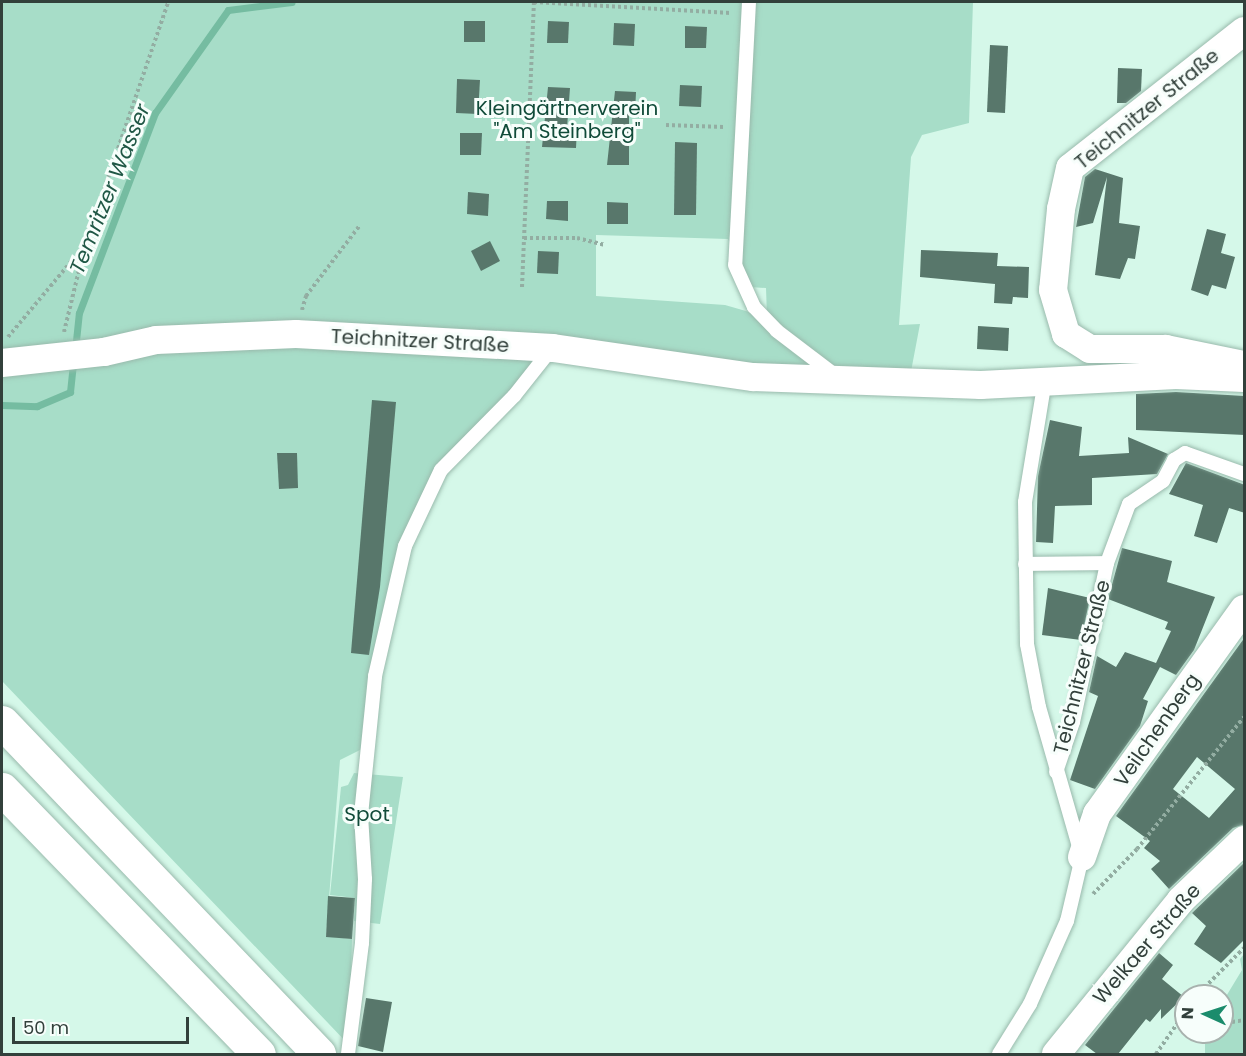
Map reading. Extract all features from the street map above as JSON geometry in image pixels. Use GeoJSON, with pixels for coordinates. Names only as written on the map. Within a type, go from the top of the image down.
{"type":"FeatureCollection","features":[{"type":"Feature","properties":{"kind":"highway"},"geometry":{"type":"LineString","coordinates":[[2,722],[319,1054]]}},
{"type":"Feature","properties":{"kind":"highway"},"geometry":{"type":"LineString","coordinates":[[2,789],[259,1054]]}},
{"type":"Feature","properties":{"kind":"street","name":"Teichnitzer Straße"},"geometry":{"type":"LineString","coordinates":[[1245,31],[1070,168],[1053,275],[1057,312],[1066,334],[1077,343],[1090,349],[1166,349],[1245,365]]}},
{"type":"Feature","properties":{"kind":"street","name":"Teichnitzer Straße"},"geometry":{"type":"LineString","coordinates":[[2,363],[104,352],[156,340],[296,334],[553,348],[753,377],[839,378],[981,385],[1176,375],[1245,378]]}},
{"type":"Feature","properties":{"kind":"street","name":"Veilchenberg"},"geometry":{"type":"LineString","coordinates":[[1082,857],[1097,814],[1245,609]]}},
{"type":"Feature","properties":{"kind":"street","name":"Welkaer Straße"},"geometry":{"type":"LineString","coordinates":[[1056,1054],[1181,900],[1245,840]]}},
{"type":"Feature","properties":{"kind":"lane"},"geometry":{"type":"LineString","coordinates":[[749,8],[735,265],[754,307],[777,331],[839,378]]}},
{"type":"Feature","properties":{"kind":"lane"},"geometry":{"type":"LineString","coordinates":[[348,1054],[362,943],[365,879],[361,815],[375,676],[405,546],[441,470],[514,396],[553,348]]}},
{"type":"Feature","properties":{"kind":"lane","name":"Teichnitzer Straße"},"geometry":{"type":"LineString","coordinates":[[1046,381],[1025,502],[1027,644],[1056,772],[1082,857]]}},
{"type":"Feature","properties":{"kind":"lane","name":"Teichnitzer Straße"},"geometry":{"type":"LineString","coordinates":[[1056,772],[1073,722],[1107,563],[1129,504],[1163,481],[1179,456],[1194,454],[1245,474]]}},
{"type":"Feature","properties":{"kind":"lane","name":"Teichnitzer Straße"},"geometry":{"type":"LineString","coordinates":[[1025,564],[1107,563]]}},
{"type":"Feature","properties":{"kind":"lane"},"geometry":{"type":"LineString","coordinates":[[999,1054],[1030,1004],[1067,921],[1082,857]]}},
{"type":"Feature","properties":{"kind":"path"},"geometry":{"type":"LineString","coordinates":[[47,359],[168,2]]}},
{"type":"Feature","properties":{"kind":"path"},"geometry":{"type":"LineString","coordinates":[[522,287],[534,2],[749,8]]}},
{"type":"Feature","properties":{"kind":"path"},"geometry":{"type":"LineString","coordinates":[[666,125],[742,128]]}},
{"type":"Feature","properties":{"kind":"path"},"geometry":{"type":"LineString","coordinates":[[296,334],[306,296],[360,225]]}},
{"type":"Feature","properties":{"kind":"path"},"geometry":{"type":"LineString","coordinates":[[524,238],[577,238],[605,245]]}},
{"type":"Feature","properties":{"kind":"path"},"geometry":{"type":"LineString","coordinates":[[2,345],[85,245]]}},
{"type":"Feature","properties":{"kind":"path"},"geometry":{"type":"LineString","coordinates":[[1067,921],[1137,849],[1245,717]]}},
{"type":"Feature","properties":{"kind":"path"},"geometry":{"type":"LineString","coordinates":[[1208,984],[1245,948]]}},
{"type":"Feature","properties":{"kind":"path"},"geometry":{"type":"LineString","coordinates":[[1156,1054],[1174,1028]]}},
{"type":"Feature","properties":{"kind":"green space","name":"Kleingärtnerverein \"Am Steinberg\""},"geometry":{"type":"Polygon","coordinates":[[[2,2],[973,2],[969,123],[922,135],[911,157],[899,325],[920,324],[909,382],[553,348],[441,470],[405,546],[368,746],[340,760],[326,936],[352,939],[349,1045],[2,681],[2,2]],[[596,235],[596,296],[725,305],[767,317],[766,288],[750,287],[728,239],[596,235]]]}},
{"type":"Feature","properties":{"kind":"green space","name":"Spot"},"geometry":{"type":"Polygon","coordinates":[[[354,773],[403,777],[380,924],[354,921],[355,898],[330,895],[341,787],[348,785],[354,773]]]}},
{"type":"Feature","properties":{"kind":"green space"},"geometry":{"type":"Polygon","coordinates":[[[1244,954],[1244,1054],[1205,1054],[1205,1044],[1234,1044],[1234,984],[1242,970],[1240,959],[1244,954]]]}},
{"type":"Feature","properties":{"kind":"building"},"geometry":{"type":"Polygon","coordinates":[[[464,21],[485,21],[485,42],[464,42],[464,21]]]}},
{"type":"Feature","properties":{"kind":"building"},"geometry":{"type":"Polygon","coordinates":[[[548,21],[569,22],[568,43],[547,43],[548,21]]]}},
{"type":"Feature","properties":{"kind":"building"},"geometry":{"type":"Polygon","coordinates":[[[614,23],[635,24],[634,46],[613,45],[614,23]]]}},
{"type":"Feature","properties":{"kind":"building"},"geometry":{"type":"Polygon","coordinates":[[[685,26],[707,27],[706,48],[685,48],[685,26]]]}},
{"type":"Feature","properties":{"kind":"building"},"geometry":{"type":"Polygon","coordinates":[[[990,45],[1008,46],[1005,113],[987,112],[990,45]]]}},
{"type":"Feature","properties":{"kind":"building"},"geometry":{"type":"Polygon","coordinates":[[[1118,68],[1142,69],[1141,91],[1126,103],[1117,103],[1118,68]]]}},
{"type":"Feature","properties":{"kind":"building"},"geometry":{"type":"Polygon","coordinates":[[[457,79],[480,80],[478,114],[456,113],[457,79]]]}},
{"type":"Feature","properties":{"kind":"building"},"geometry":{"type":"Polygon","coordinates":[[[680,85],[702,86],[701,107],[679,106],[680,85]]]}},
{"type":"Feature","properties":{"kind":"building"},"geometry":{"type":"Polygon","coordinates":[[[548,87],[570,88],[567,128],[577,128],[576,148],[542,147],[548,87]]]}},
{"type":"Feature","properties":{"kind":"building"},"geometry":{"type":"Polygon","coordinates":[[[615,91],[636,92],[635,114],[629,113],[629,165],[607,165],[615,91]]]}},
{"type":"Feature","properties":{"kind":"building"},"geometry":{"type":"Polygon","coordinates":[[[460,133],[482,133],[481,155],[460,155],[460,133]]]}},
{"type":"Feature","properties":{"kind":"building"},"geometry":{"type":"Polygon","coordinates":[[[675,142],[697,143],[696,215],[674,215],[675,142]]]}},
{"type":"Feature","properties":{"kind":"building"},"geometry":{"type":"Polygon","coordinates":[[[1095,169],[1123,178],[1119,223],[1140,226],[1135,259],[1128,258],[1120,279],[1095,275],[1107,177],[1093,223],[1076,227],[1085,177],[1095,169]]]}},
{"type":"Feature","properties":{"kind":"building"},"geometry":{"type":"Polygon","coordinates":[[[468,192],[489,194],[488,216],[467,214],[468,192]]]}},
{"type":"Feature","properties":{"kind":"building"},"geometry":{"type":"Polygon","coordinates":[[[547,201],[568,201],[568,221],[546,219],[547,201]]]}},
{"type":"Feature","properties":{"kind":"building"},"geometry":{"type":"Polygon","coordinates":[[[607,202],[628,203],[628,224],[607,224],[607,202]]]}},
{"type":"Feature","properties":{"kind":"building"},"geometry":{"type":"Polygon","coordinates":[[[1207,229],[1226,234],[1221,253],[1235,257],[1226,289],[1212,285],[1208,296],[1191,290],[1207,229]]]}},
{"type":"Feature","properties":{"kind":"building"},"geometry":{"type":"Polygon","coordinates":[[[490,241],[500,261],[481,271],[471,251],[490,241]]]}},
{"type":"Feature","properties":{"kind":"building"},"geometry":{"type":"Polygon","coordinates":[[[921,250],[998,253],[997,266],[1029,267],[1028,298],[1013,297],[1012,304],[994,303],[995,284],[920,277],[921,250]]]}},
{"type":"Feature","properties":{"kind":"building"},"geometry":{"type":"Polygon","coordinates":[[[538,251],[559,252],[558,274],[537,273],[538,251]]]}},
{"type":"Feature","properties":{"kind":"building"},"geometry":{"type":"Polygon","coordinates":[[[978,326],[1009,328],[1008,351],[977,349],[978,326]]]}},
{"type":"Feature","properties":{"kind":"building"},"geometry":{"type":"Polygon","coordinates":[[[1176,392],[1245,396],[1245,435],[1136,430],[1136,394],[1176,392]]]}},
{"type":"Feature","properties":{"kind":"building"},"geometry":{"type":"Polygon","coordinates":[[[372,400],[396,402],[380,587],[369,655],[351,653],[372,400]]]}},
{"type":"Feature","properties":{"kind":"building"},"geometry":{"type":"Polygon","coordinates":[[[1050,420],[1082,427],[1079,456],[1129,453],[1128,437],[1168,454],[1157,474],[1092,478],[1092,505],[1055,506],[1053,543],[1036,542],[1038,476],[1050,420]]]}},
{"type":"Feature","properties":{"kind":"building"},"geometry":{"type":"Polygon","coordinates":[[[277,453],[297,453],[298,488],[279,489],[277,453]]]}},
{"type":"Feature","properties":{"kind":"building"},"geometry":{"type":"Polygon","coordinates":[[[1186,463],[1245,485],[1245,513],[1229,508],[1217,543],[1194,536],[1203,505],[1169,494],[1186,463]]]}},
{"type":"Feature","properties":{"kind":"building"},"geometry":{"type":"Polygon","coordinates":[[[1122,548],[1172,561],[1167,582],[1215,597],[1194,650],[1176,675],[1160,667],[1143,699],[1148,701],[1140,726],[1095,789],[1070,780],[1098,696],[1089,692],[1097,656],[1116,667],[1125,652],[1156,663],[1171,631],[1165,629],[1168,622],[1108,599],[1122,548]]]}},
{"type":"Feature","properties":{"kind":"building"},"geometry":{"type":"Polygon","coordinates":[[[1048,588],[1090,598],[1081,640],[1042,635],[1048,588]]]}},
{"type":"Feature","properties":{"kind":"building"},"geometry":{"type":"Polygon","coordinates":[[[1245,637],[1245,824],[1233,828],[1169,889],[1151,869],[1160,861],[1144,848],[1150,841],[1116,816],[1245,637]],[[1197,757],[1173,789],[1209,818],[1235,789],[1197,757]]]}},
{"type":"Feature","properties":{"kind":"building"},"geometry":{"type":"Polygon","coordinates":[[[1245,862],[1245,939],[1221,963],[1194,944],[1206,926],[1192,913],[1245,862]]]}},
{"type":"Feature","properties":{"kind":"building"},"geometry":{"type":"Polygon","coordinates":[[[328,896],[355,898],[352,939],[326,937],[328,896]]]}},
{"type":"Feature","properties":{"kind":"building"},"geometry":{"type":"Polygon","coordinates":[[[1159,953],[1173,965],[1162,979],[1174,989],[1174,1007],[1161,1019],[1161,1009],[1150,1022],[1146,1019],[1118,1054],[1097,1054],[1085,1045],[1159,953]]]}},
{"type":"Feature","properties":{"kind":"building"},"geometry":{"type":"Polygon","coordinates":[[[366,998],[392,1002],[383,1052],[358,1046],[366,998]]]}},
{"type":"Feature","properties":{"kind":"waterway","name":"Temritzer Wasser"},"geometry":{"type":"LineString","coordinates":[[75,350],[79,313],[155,113],[228,10],[292,2]]}},
{"type":"Feature","properties":{"kind":"waterway","name":"Temritzer Wasser"},"geometry":{"type":"LineString","coordinates":[[2,405],[37,406],[70,392],[73,361]]}}]}
